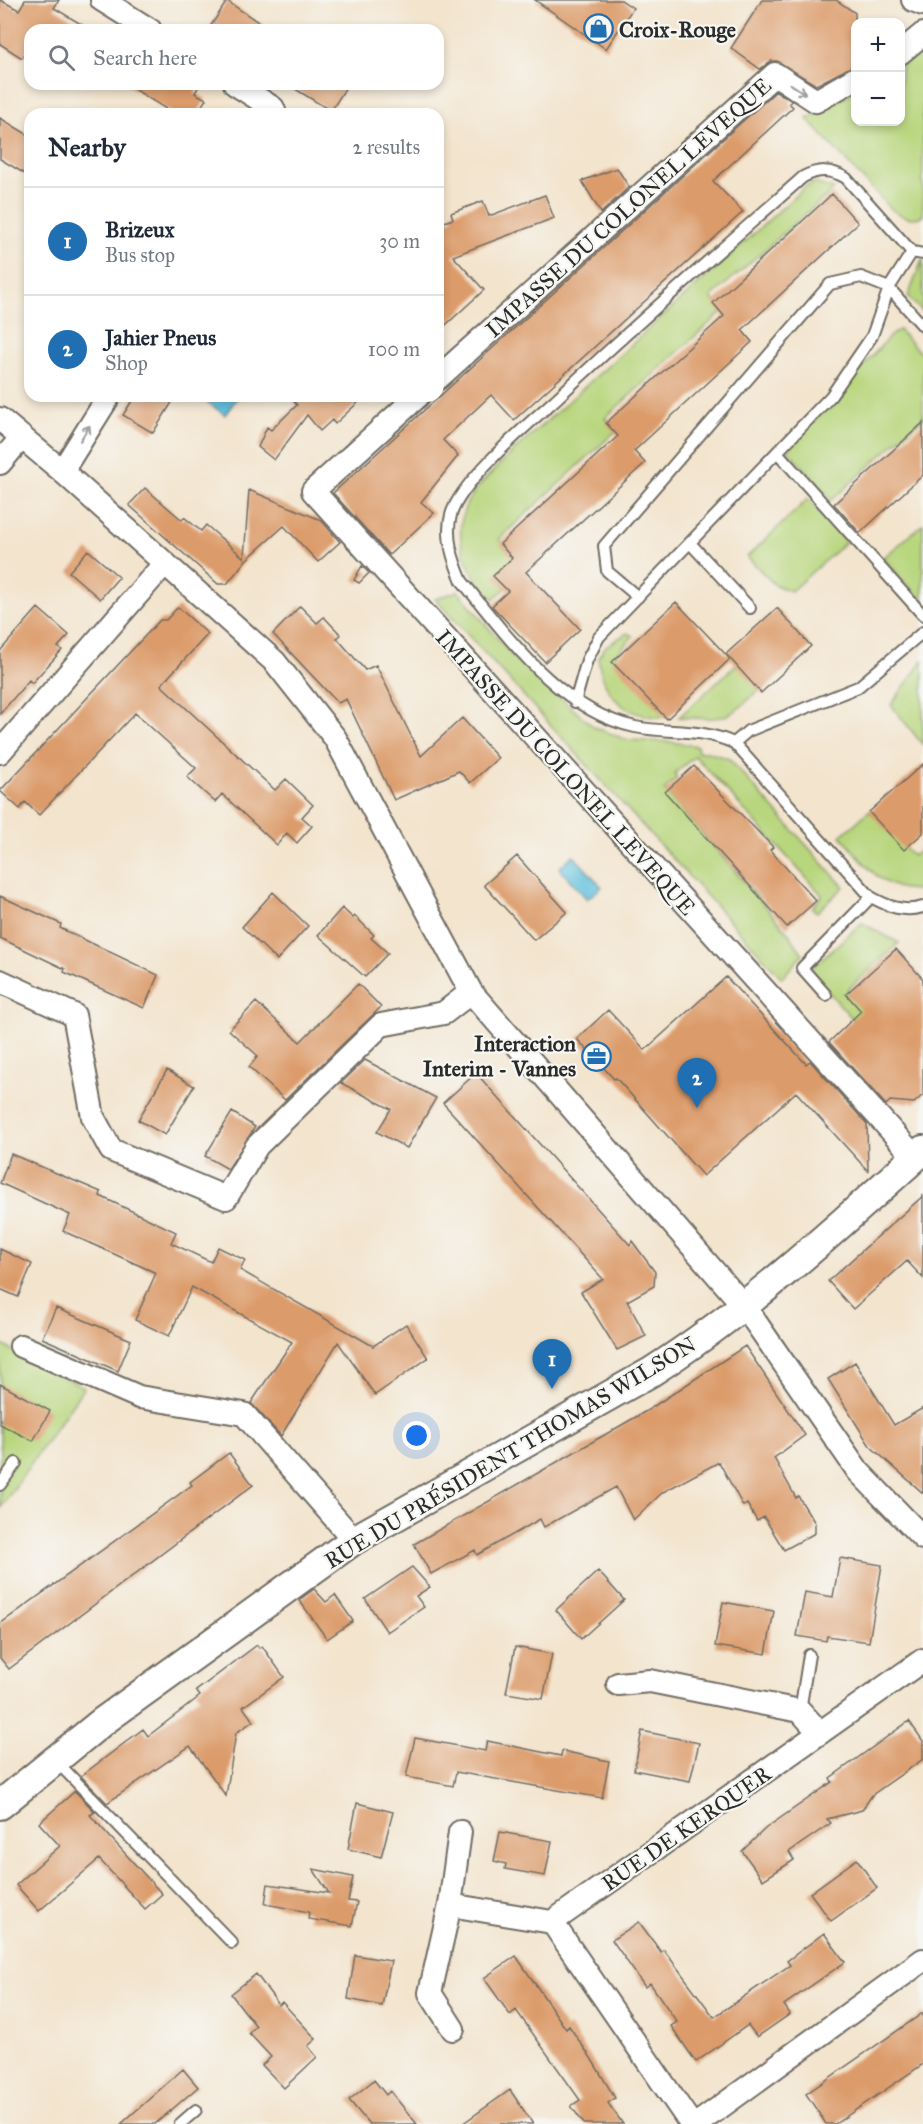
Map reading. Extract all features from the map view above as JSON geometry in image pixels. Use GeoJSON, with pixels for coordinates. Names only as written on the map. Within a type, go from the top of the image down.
{"type":"FeatureCollection","features":[{"type":"Feature","properties":{"kind":"street"},"geometry":{"type":"LineString","coordinates":[[102,0],[140,24]]}},
{"type":"Feature","properties":{"kind":"street"},"geometry":{"type":"LineString","coordinates":[[913,0],[923,4]]}},
{"type":"Feature","properties":{"kind":"street"},"geometry":{"type":"LineString","coordinates":[[905,49],[923,34]]}},
{"type":"Feature","properties":{"kind":"street","name":"IMPASSE DU COLONEL LEVEQUE"},"geometry":{"type":"LineString","coordinates":[[444,372],[775,74],[816,101],[851,80]]}},
{"type":"Feature","properties":{"kind":"street"},"geometry":{"type":"LineString","coordinates":[[244,90],[273,108]]}},
{"type":"Feature","properties":{"kind":"street"},"geometry":{"type":"LineString","coordinates":[[62,471],[105,402]]}},
{"type":"Feature","properties":{"kind":"street","name":"IMPASSE DU COLONEL LEVEQUE"},"geometry":{"type":"LineString","coordinates":[[411,402],[313,491],[919,1153]]}},
{"type":"Feature","properties":{"kind":"street"},"geometry":{"type":"LineString","coordinates":[[0,419],[62,471],[275,662],[335,738],[471,992],[745,1307],[858,1471],[923,1538]]}},
{"type":"Feature","properties":{"kind":"street"},"geometry":{"type":"LineString","coordinates":[[0,463],[22,437]]}},
{"type":"Feature","properties":{"kind":"street"},"geometry":{"type":"LineString","coordinates":[[0,752],[165,563]]}},
{"type":"Feature","properties":{"kind":"street"},"geometry":{"type":"LineString","coordinates":[[0,981],[74,1015],[93,1117],[111,1150],[226,1198],[256,1146],[381,1025],[444,1013],[471,992]]}},
{"type":"Feature","properties":{"kind":"street","name":"RUE DU PRÉSIDENT THOMAS WILSON"},"geometry":{"type":"LineString","coordinates":[[0,1805],[54,1759],[354,1540],[651,1372],[745,1307],[919,1153]]}},
{"type":"Feature","properties":{"kind":"street"},"geometry":{"type":"LineString","coordinates":[[21,1346],[140,1397],[244,1414],[354,1540]]}},
{"type":"Feature","properties":{"kind":"street","name":"RUE DE KERQUER"},"geometry":{"type":"LineString","coordinates":[[552,1922],[923,1660]]}},
{"type":"Feature","properties":{"kind":"street"},"geometry":{"type":"LineString","coordinates":[[618,1684],[650,1681],[800,1711],[820,1733]]}},
{"type":"Feature","properties":{"kind":"street"},"geometry":{"type":"LineString","coordinates":[[453,2029],[430,1993],[450,1905],[460,1832]]}},
{"type":"Feature","properties":{"kind":"street"},"geometry":{"type":"LineString","coordinates":[[450,1905],[552,1922],[692,2124]]}},
{"type":"Feature","properties":{"kind":"street"},"geometry":{"type":"LineString","coordinates":[[697,2124],[923,1960]]}},
{"type":"Feature","properties":{"kind":"lane"},"geometry":{"type":"LineString","coordinates":[[574,702],[586,660],[598,637],[831,396],[872,336],[888,288],[918,253],[846,178],[834,171],[816,170],[802,177],[527,426],[472,481],[458,499],[451,514],[449,536],[453,562],[462,581],[550,682],[574,702],[606,719],[636,727],[712,733],[734,743],[871,897],[888,906],[914,910],[923,907]]}},
{"type":"Feature","properties":{"kind":"lane"},"geometry":{"type":"LineString","coordinates":[[638,597],[607,571],[604,546],[830,284],[861,277],[888,288],[923,326]]}},
{"type":"Feature","properties":{"kind":"lane"},"geometry":{"type":"LineString","coordinates":[[777,452],[923,615]]}},
{"type":"Feature","properties":{"kind":"lane"},"geometry":{"type":"LineString","coordinates":[[690,543],[750,608]]}},
{"type":"Feature","properties":{"kind":"lane"},"geometry":{"type":"LineString","coordinates":[[734,743],[748,731],[858,687],[923,632]]}},
{"type":"Feature","properties":{"kind":"lane"},"geometry":{"type":"LineString","coordinates":[[826,995],[802,968],[871,897]]}},
{"type":"Feature","properties":{"kind":"lane"},"geometry":{"type":"LineString","coordinates":[[0,1485],[16,1463]]}},
{"type":"Feature","properties":{"kind":"lane"},"geometry":{"type":"LineString","coordinates":[[800,1711],[809,1655]]}},
{"type":"Feature","properties":{"kind":"lane"},"geometry":{"type":"LineString","coordinates":[[54,1759],[232,1943]]}},
{"type":"Feature","properties":{"kind":"lane"},"geometry":{"type":"LineString","coordinates":[[180,2124],[196,2110]]}},
{"type":"Feature","properties":{"kind":"green space"},"geometry":{"type":"Polygon","coordinates":[[[923,52],[923,216],[910,218],[891,209],[807,119],[851,93],[851,126],[905,126],[905,63],[923,52]]]}},
{"type":"Feature","properties":{"kind":"green space"},"geometry":{"type":"Polygon","coordinates":[[[814,183],[834,189],[711,297],[722,312],[605,418],[616,431],[499,539],[527,570],[493,599],[476,579],[464,556],[462,518],[472,495],[522,443],[805,187],[814,183]]]}},
{"type":"Feature","properties":{"kind":"green space"},"geometry":{"type":"Polygon","coordinates":[[[923,260],[923,312],[908,297],[923,260]]]}},
{"type":"Feature","properties":{"kind":"green space"},"geometry":{"type":"Polygon","coordinates":[[[899,330],[923,356],[923,418],[832,500],[788,450],[890,336],[899,330]]]}},
{"type":"Feature","properties":{"kind":"green space"},"geometry":{"type":"Polygon","coordinates":[[[808,499],[846,542],[791,591],[775,585],[747,557],[808,499]]]}},
{"type":"Feature","properties":{"kind":"green space"},"geometry":{"type":"Polygon","coordinates":[[[923,524],[923,602],[883,558],[923,524]]]}},
{"type":"Feature","properties":{"kind":"green space"},"geometry":{"type":"Polygon","coordinates":[[[458,591],[514,658],[594,727],[627,740],[697,746],[698,752],[708,752],[729,759],[844,887],[817,912],[812,908],[822,895],[695,756],[674,774],[677,778],[664,790],[786,930],[803,954],[782,978],[435,599],[458,591]]]}},
{"type":"Feature","properties":{"kind":"green space"},"geometry":{"type":"Polygon","coordinates":[[[627,633],[633,636],[614,657],[668,717],[653,717],[629,709],[619,703],[605,684],[598,657],[606,646],[627,633]]]}},
{"type":"Feature","properties":{"kind":"green space"},"geometry":{"type":"Polygon","coordinates":[[[923,660],[923,745],[891,705],[923,660]]]}},
{"type":"Feature","properties":{"kind":"green space"},"geometry":{"type":"Polygon","coordinates":[[[738,663],[760,689],[749,700],[732,713],[716,718],[679,717],[738,663]]]}},
{"type":"Feature","properties":{"kind":"green space"},"geometry":{"type":"Polygon","coordinates":[[[870,810],[913,856],[923,848],[923,889],[909,890],[885,882],[867,866],[841,836],[870,810]]]}},
{"type":"Feature","properties":{"kind":"green space"},"geometry":{"type":"Polygon","coordinates":[[[862,923],[899,943],[847,990],[871,1019],[859,1026],[809,970],[862,923]]]}},
{"type":"Feature","properties":{"kind":"green space"},"geometry":{"type":"Polygon","coordinates":[[[0,1344],[84,1387],[0,1509],[0,1344]]]}},
{"type":"Feature","properties":{"kind":"water"},"geometry":{"type":"Polygon","coordinates":[[[207,402],[234,402],[225,415],[207,402]]]}},
{"type":"Feature","properties":{"kind":"water"},"geometry":{"type":"Polygon","coordinates":[[[573,855],[602,887],[587,899],[559,868],[573,855]]]}},
{"type":"Feature","properties":{"kind":"building"},"geometry":{"type":"Polygon","coordinates":[[[0,0],[19,10],[25,0],[59,0],[54,8],[81,24],[24,24],[24,55],[22,58],[0,44],[0,0]]]}},
{"type":"Feature","properties":{"kind":"building","name":"Croix-Rouge"},"geometry":{"type":"Polygon","coordinates":[[[535,0],[621,0],[633,8],[606,49],[535,0]]]}},
{"type":"Feature","properties":{"kind":"building"},"geometry":{"type":"Polygon","coordinates":[[[762,0],[836,0],[855,13],[855,18],[851,18],[851,67],[816,85],[777,61],[771,61],[760,69],[731,48],[762,0]]]}},
{"type":"Feature","properties":{"kind":"building"},"geometry":{"type":"Polygon","coordinates":[[[227,1],[261,24],[212,24],[227,1]]]}},
{"type":"Feature","properties":{"kind":"building"},"geometry":{"type":"Polygon","coordinates":[[[136,90],[197,90],[195,93],[206,99],[201,108],[164,108],[136,90]]]}},
{"type":"Feature","properties":{"kind":"building"},"geometry":{"type":"Polygon","coordinates":[[[297,90],[344,90],[333,108],[326,108],[297,90]]]}},
{"type":"Feature","properties":{"kind":"building"},"geometry":{"type":"Polygon","coordinates":[[[776,91],[792,101],[789,103],[793,107],[713,181],[743,212],[514,420],[491,395],[443,440],[458,456],[421,502],[434,513],[389,555],[333,493],[433,402],[444,402],[444,392],[776,91]]]}},
{"type":"Feature","properties":{"kind":"building"},"geometry":{"type":"Polygon","coordinates":[[[0,118],[24,132],[24,173],[0,159],[0,118]]]}},
{"type":"Feature","properties":{"kind":"building"},"geometry":{"type":"Polygon","coordinates":[[[617,168],[629,187],[601,213],[582,181],[617,168]]]}},
{"type":"Feature","properties":{"kind":"building"},"geometry":{"type":"Polygon","coordinates":[[[832,194],[858,223],[742,330],[752,342],[634,451],[645,463],[526,572],[580,629],[545,662],[492,606],[508,591],[493,576],[512,558],[500,544],[618,436],[606,423],[724,316],[713,303],[832,194]]]}},
{"type":"Feature","properties":{"kind":"building"},"geometry":{"type":"Polygon","coordinates":[[[545,195],[554,218],[453,256],[484,290],[444,327],[444,222],[453,219],[451,213],[483,201],[489,216],[545,195]]]}},
{"type":"Feature","properties":{"kind":"building"},"geometry":{"type":"Polygon","coordinates":[[[131,402],[172,402],[153,433],[123,415],[131,402]]]}},
{"type":"Feature","properties":{"kind":"building"},"geometry":{"type":"Polygon","coordinates":[[[294,402],[359,402],[335,424],[332,420],[320,431],[307,415],[274,460],[258,447],[267,427],[271,430],[297,405],[294,402]]]}},
{"type":"Feature","properties":{"kind":"building"},"geometry":{"type":"Polygon","coordinates":[[[923,423],[923,475],[860,533],[834,504],[923,423]]]}},
{"type":"Feature","properties":{"kind":"building"},"geometry":{"type":"Polygon","coordinates":[[[145,488],[182,520],[184,517],[201,531],[206,525],[244,558],[249,490],[321,520],[340,542],[318,562],[284,526],[246,560],[227,584],[218,584],[129,505],[145,488]]]}},
{"type":"Feature","properties":{"kind":"building"},"geometry":{"type":"Polygon","coordinates":[[[88,550],[119,577],[100,599],[69,572],[88,550]]]}},
{"type":"Feature","properties":{"kind":"building"},"geometry":{"type":"Polygon","coordinates":[[[362,566],[369,573],[359,583],[354,580],[362,566]]]}},
{"type":"Feature","properties":{"kind":"building"},"geometry":{"type":"Polygon","coordinates":[[[676,602],[730,659],[667,719],[612,662],[676,602]]]}},
{"type":"Feature","properties":{"kind":"building"},"geometry":{"type":"Polygon","coordinates":[[[300,606],[317,623],[324,617],[341,635],[337,638],[365,670],[376,665],[421,756],[462,718],[498,758],[470,783],[459,771],[394,800],[346,699],[338,703],[273,634],[300,606]]]}},
{"type":"Feature","properties":{"kind":"building"},"geometry":{"type":"Polygon","coordinates":[[[178,607],[208,634],[161,685],[275,790],[286,779],[313,805],[302,817],[312,826],[297,843],[287,833],[277,845],[222,794],[215,802],[187,777],[196,768],[135,713],[39,815],[25,802],[20,809],[0,791],[160,620],[166,620],[178,607]]]}},
{"type":"Feature","properties":{"kind":"building"},"geometry":{"type":"Polygon","coordinates":[[[38,608],[69,635],[58,647],[62,650],[32,683],[29,680],[0,714],[0,651],[38,608]]]}},
{"type":"Feature","properties":{"kind":"building"},"geometry":{"type":"Polygon","coordinates":[[[777,608],[811,646],[761,693],[726,654],[777,608]]]}},
{"type":"Feature","properties":{"kind":"building"},"geometry":{"type":"Polygon","coordinates":[[[923,764],[923,833],[904,850],[869,812],[923,764]]]}},
{"type":"Feature","properties":{"kind":"building"},"geometry":{"type":"Polygon","coordinates":[[[694,766],[773,847],[770,850],[816,901],[787,927],[665,792],[694,766]]]}},
{"type":"Feature","properties":{"kind":"building"},"geometry":{"type":"Polygon","coordinates":[[[517,856],[567,912],[534,940],[484,885],[517,856]]]}},
{"type":"Feature","properties":{"kind":"building"},"geometry":{"type":"Polygon","coordinates":[[[273,892],[308,926],[277,960],[242,927],[273,892]]]}},
{"type":"Feature","properties":{"kind":"building"},"geometry":{"type":"Polygon","coordinates":[[[0,896],[61,924],[60,928],[158,975],[144,1008],[64,972],[65,969],[0,938],[0,896]]]}},
{"type":"Feature","properties":{"kind":"building"},"geometry":{"type":"Polygon","coordinates":[[[342,908],[353,918],[355,916],[374,935],[371,938],[388,953],[365,977],[318,935],[342,908]]]}},
{"type":"Feature","properties":{"kind":"building"},"geometry":{"type":"Polygon","coordinates":[[[896,949],[923,979],[923,1095],[914,1103],[890,1101],[886,1105],[829,1042],[861,1011],[846,994],[896,949]]]}},
{"type":"Feature","properties":{"kind":"building"},"geometry":{"type":"Polygon","coordinates":[[[726,977],[806,1064],[810,1061],[867,1124],[868,1171],[796,1092],[703,1176],[616,1078],[614,1079],[577,1039],[608,1010],[645,1050],[726,977]]]}},
{"type":"Feature","properties":{"kind":"building"},"geometry":{"type":"Polygon","coordinates":[[[358,984],[381,1007],[285,1100],[249,1067],[258,1056],[229,1030],[256,1002],[300,1042],[358,984]]]}},
{"type":"Feature","properties":{"kind":"building"},"geometry":{"type":"Polygon","coordinates":[[[365,1060],[436,1098],[407,1148],[377,1132],[391,1109],[341,1083],[365,1060]]]}},
{"type":"Feature","properties":{"kind":"building"},"geometry":{"type":"Polygon","coordinates":[[[167,1070],[194,1086],[165,1135],[138,1120],[167,1070]]]}},
{"type":"Feature","properties":{"kind":"building"},"geometry":{"type":"Polygon","coordinates":[[[476,1073],[630,1245],[632,1241],[655,1272],[654,1286],[627,1301],[646,1336],[617,1350],[581,1292],[603,1279],[443,1103],[476,1073]]]}},
{"type":"Feature","properties":{"kind":"building"},"geometry":{"type":"Polygon","coordinates":[[[232,1112],[255,1127],[228,1169],[205,1156],[232,1112]]]}},
{"type":"Feature","properties":{"kind":"building"},"geometry":{"type":"Polygon","coordinates":[[[11,1154],[101,1192],[100,1196],[176,1232],[171,1243],[211,1262],[218,1247],[245,1260],[240,1270],[373,1346],[406,1324],[428,1358],[375,1395],[338,1342],[281,1436],[251,1403],[292,1342],[192,1287],[169,1336],[135,1320],[156,1273],[63,1231],[70,1215],[0,1183],[11,1154]]]}},
{"type":"Feature","properties":{"kind":"building"},"geometry":{"type":"Polygon","coordinates":[[[923,1196],[923,1278],[907,1261],[853,1309],[828,1281],[923,1196]]]}},
{"type":"Feature","properties":{"kind":"building"},"geometry":{"type":"Polygon","coordinates":[[[0,1249],[32,1264],[18,1297],[0,1289],[0,1249]]]}},
{"type":"Feature","properties":{"kind":"building"},"geometry":{"type":"Polygon","coordinates":[[[56,1308],[131,1340],[118,1371],[42,1338],[56,1308]]]}},
{"type":"Feature","properties":{"kind":"building"},"geometry":{"type":"Polygon","coordinates":[[[745,1346],[805,1435],[774,1458],[796,1498],[798,1496],[815,1523],[815,1533],[784,1550],[764,1517],[757,1521],[747,1504],[743,1506],[719,1462],[663,1492],[633,1520],[616,1487],[544,1527],[540,1519],[477,1555],[475,1550],[431,1574],[414,1544],[648,1410],[745,1346]]]}},
{"type":"Feature","properties":{"kind":"building"},"geometry":{"type":"Polygon","coordinates":[[[855,1362],[894,1425],[923,1408],[923,1493],[870,1446],[828,1379],[855,1362]]]}},
{"type":"Feature","properties":{"kind":"building"},"geometry":{"type":"Polygon","coordinates":[[[0,1384],[50,1411],[33,1441],[0,1424],[0,1384]]]}},
{"type":"Feature","properties":{"kind":"building"},"geometry":{"type":"Polygon","coordinates":[[[229,1453],[253,1485],[9,1669],[0,1658],[0,1624],[192,1485],[190,1482],[229,1453]]]}},
{"type":"Feature","properties":{"kind":"building"},"geometry":{"type":"Polygon","coordinates":[[[840,1558],[882,1565],[869,1642],[827,1636],[826,1641],[797,1636],[805,1592],[833,1597],[840,1558]]]}},
{"type":"Feature","properties":{"kind":"building"},"geometry":{"type":"Polygon","coordinates":[[[412,1567],[430,1587],[416,1596],[424,1607],[387,1632],[365,1599],[412,1567]]]}},
{"type":"Feature","properties":{"kind":"building"},"geometry":{"type":"Polygon","coordinates":[[[598,1571],[624,1600],[581,1639],[556,1610],[598,1571]]]}},
{"type":"Feature","properties":{"kind":"building"},"geometry":{"type":"Polygon","coordinates":[[[314,1589],[326,1602],[335,1595],[353,1621],[327,1639],[299,1600],[314,1589]]]}},
{"type":"Feature","properties":{"kind":"building"},"geometry":{"type":"Polygon","coordinates":[[[723,1602],[774,1611],[766,1654],[715,1646],[723,1602]]]}},
{"type":"Feature","properties":{"kind":"building"},"geometry":{"type":"Polygon","coordinates":[[[257,1645],[259,1648],[262,1646],[284,1677],[243,1707],[253,1721],[236,1733],[226,1796],[190,1746],[107,1803],[81,1776],[143,1729],[148,1736],[200,1696],[196,1691],[257,1645]]]}},
{"type":"Feature","properties":{"kind":"building"},"geometry":{"type":"Polygon","coordinates":[[[515,1647],[552,1654],[543,1699],[506,1693],[515,1647]]]}},
{"type":"Feature","properties":{"kind":"building"},"geometry":{"type":"Polygon","coordinates":[[[909,1721],[923,1741],[923,1759],[872,1795],[862,1810],[827,1819],[831,1823],[789,1852],[794,1860],[763,1880],[742,1851],[766,1828],[832,1782],[830,1778],[909,1721]]]}},
{"type":"Feature","properties":{"kind":"building"},"geometry":{"type":"Polygon","coordinates":[[[642,1731],[699,1743],[690,1781],[634,1770],[642,1731]]]}},
{"type":"Feature","properties":{"kind":"building"},"geometry":{"type":"Polygon","coordinates":[[[415,1738],[485,1751],[487,1741],[561,1756],[562,1751],[609,1761],[602,1798],[456,1772],[453,1786],[406,1777],[415,1738]]]}},
{"type":"Feature","properties":{"kind":"building"},"geometry":{"type":"Polygon","coordinates":[[[75,1791],[95,1812],[90,1815],[162,1894],[145,1909],[99,1859],[39,1911],[16,1885],[60,1846],[39,1823],[75,1791]]]}},
{"type":"Feature","properties":{"kind":"building"},"geometry":{"type":"Polygon","coordinates":[[[357,1803],[393,1812],[381,1857],[348,1849],[357,1803]]]}},
{"type":"Feature","properties":{"kind":"building"},"geometry":{"type":"Polygon","coordinates":[[[500,1832],[552,1841],[545,1876],[505,1869],[506,1864],[494,1861],[500,1832]]]}},
{"type":"Feature","properties":{"kind":"building"},"geometry":{"type":"Polygon","coordinates":[[[857,1859],[877,1888],[831,1921],[810,1893],[857,1859]]]}},
{"type":"Feature","properties":{"kind":"building"},"geometry":{"type":"Polygon","coordinates":[[[313,1869],[353,1877],[348,1901],[357,1902],[352,1926],[308,1919],[309,1912],[265,1904],[268,1884],[329,1893],[313,1869]]]}},
{"type":"Feature","properties":{"kind":"building"},"geometry":{"type":"Polygon","coordinates":[[[639,1922],[661,1952],[664,1950],[714,2017],[790,1965],[787,1961],[824,1933],[845,1962],[784,2005],[790,2014],[757,2037],[748,2025],[696,2062],[671,2026],[677,2022],[650,1983],[645,1987],[612,1940],[639,1922]]]}},
{"type":"Feature","properties":{"kind":"building"},"geometry":{"type":"Polygon","coordinates":[[[355,1955],[391,1961],[382,2006],[348,1999],[355,1955]]]}},
{"type":"Feature","properties":{"kind":"building"},"geometry":{"type":"Polygon","coordinates":[[[516,1956],[566,2029],[569,2026],[591,2058],[615,2098],[608,2103],[623,2124],[584,2124],[571,2106],[580,2100],[516,2010],[510,2015],[484,1978],[516,1956]]]}},
{"type":"Feature","properties":{"kind":"building"},"geometry":{"type":"Polygon","coordinates":[[[256,1974],[279,2005],[282,2002],[316,2039],[308,2046],[317,2057],[284,2088],[262,2065],[271,2057],[249,2033],[256,2026],[231,1994],[256,1974]]]}},
{"type":"Feature","properties":{"kind":"building"},"geometry":{"type":"Polygon","coordinates":[[[923,2013],[923,2064],[835,2124],[826,2124],[806,2094],[923,2013]]]}},
{"type":"Feature","properties":{"kind":"building"},"geometry":{"type":"Polygon","coordinates":[[[183,2069],[198,2087],[155,2124],[121,2124],[183,2069]]]}},
{"type":"Feature","properties":{"kind":"building"},"geometry":{"type":"Polygon","coordinates":[[[374,2080],[386,2095],[390,2091],[417,2124],[369,2124],[349,2100],[374,2080]]]}},
{"type":"Feature","properties":{"kind":"building"},"geometry":{"type":"Polygon","coordinates":[[[510,2090],[533,2124],[462,2124],[510,2090]]]}},
{"type":"Feature","properties":{"kind":"place","name":"Croix-Rouge"},"geometry":{"type":"Point","coordinates":[598,29]}},
{"type":"Feature","properties":{"kind":"place","name":"Interaction Interim - Vannes"},"geometry":{"type":"Point","coordinates":[597,1056]}},
{"type":"Feature","properties":{"kind":"place","name":"Jahier Pneus"},"geometry":{"type":"Point","coordinates":[697,1108]}},
{"type":"Feature","properties":{"kind":"place","name":"Brizeux"},"geometry":{"type":"Point","coordinates":[552,1389]}}]}
